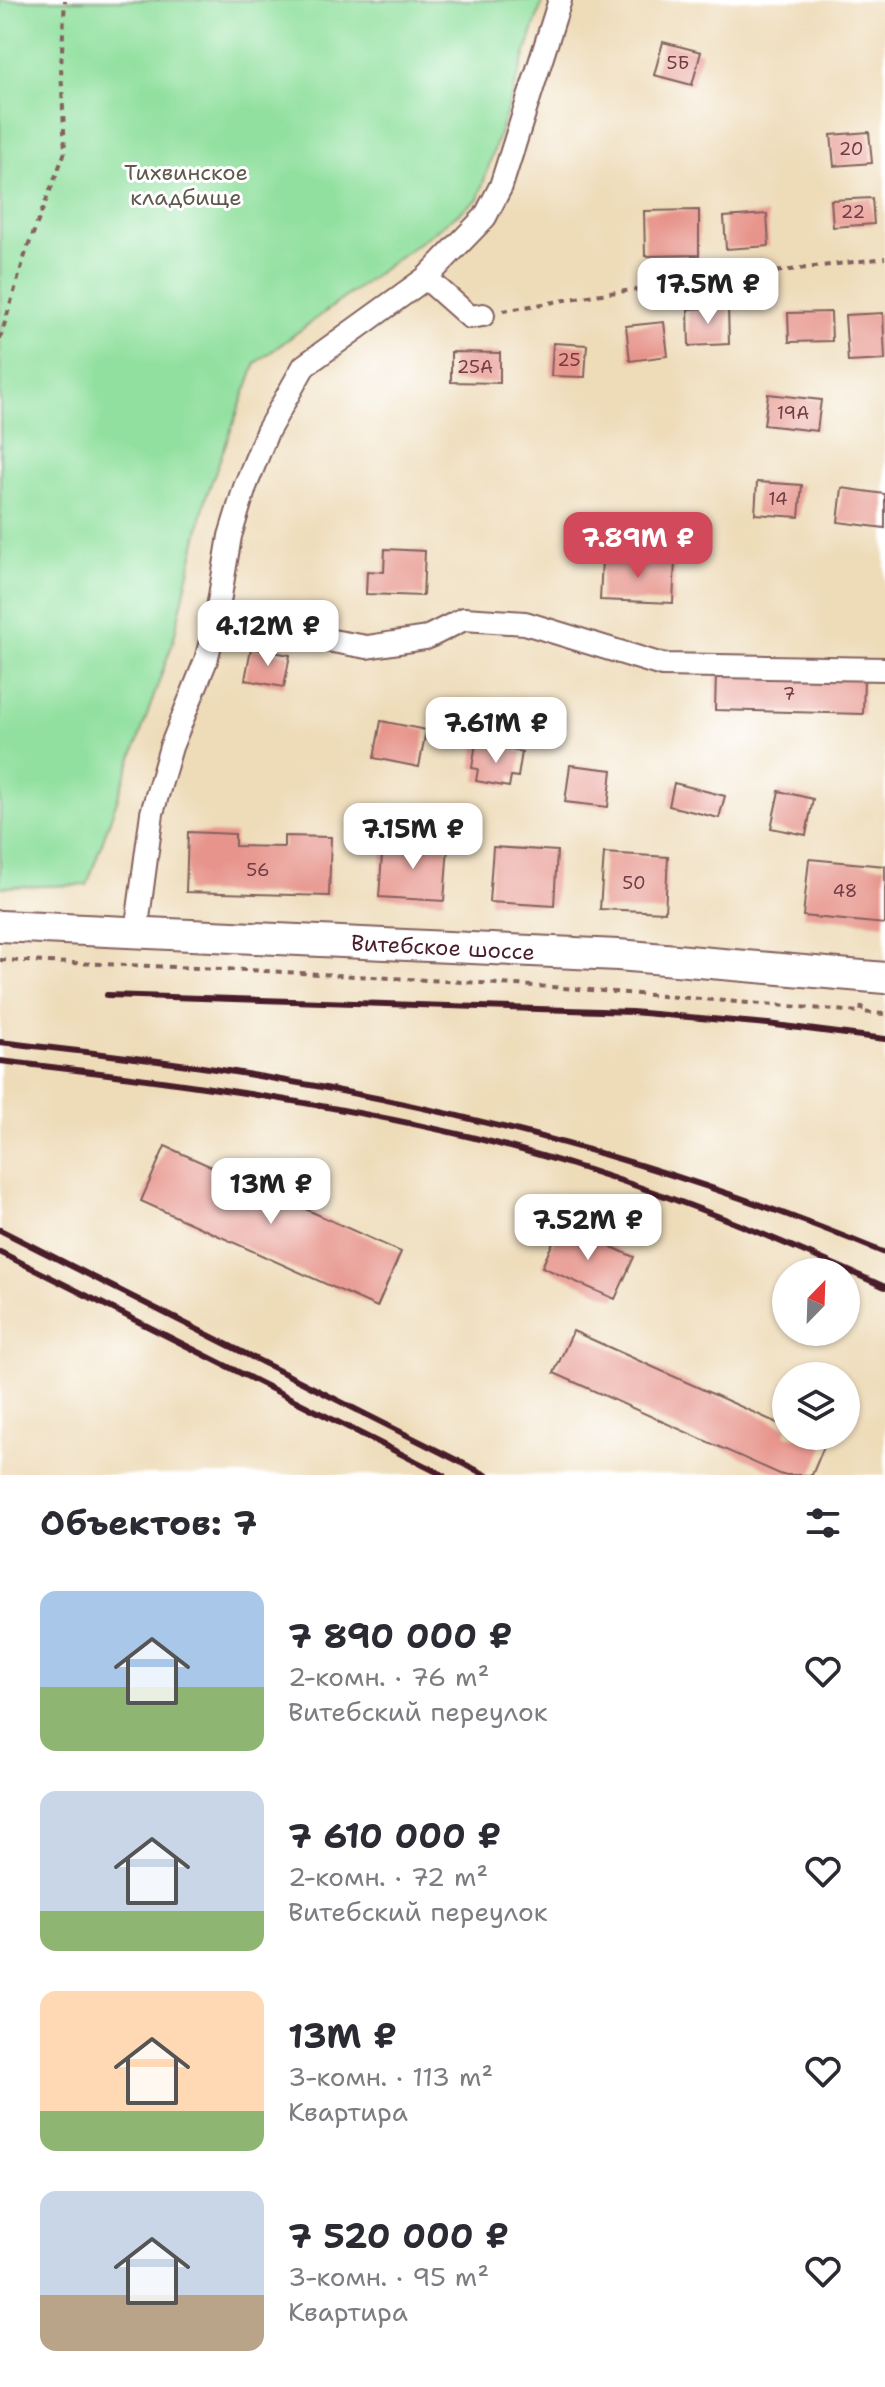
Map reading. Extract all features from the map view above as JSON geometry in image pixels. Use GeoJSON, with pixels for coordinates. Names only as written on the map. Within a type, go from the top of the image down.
{"type":"FeatureCollection","features":[{"type":"Feature","properties":{"kind":"main road","name":"Витебское шоссе"},"geometry":{"type":"LineString","coordinates":[[0,926],[618,955],[885,978]]}},
{"type":"Feature","properties":{"kind":"street"},"geometry":{"type":"LineString","coordinates":[[136,933],[152,813],[171,747],[206,660],[230,536],[267,432],[304,366],[426,278],[485,217],[501,186],[560,0]]}},
{"type":"Feature","properties":{"kind":"street"},"geometry":{"type":"LineString","coordinates":[[426,278],[470,317],[483,315]]}},
{"type":"Feature","properties":{"kind":"street"},"geometry":{"type":"LineString","coordinates":[[215,626],[280,632],[367,647],[426,638],[464,619],[525,623],[662,665],[885,669]]}},
{"type":"Feature","properties":{"kind":"path"},"geometry":{"type":"LineString","coordinates":[[0,339],[26,252],[65,152],[61,67],[65,0]]}},
{"type":"Feature","properties":{"kind":"path"},"geometry":{"type":"LineString","coordinates":[[483,315],[594,295],[885,258]]}},
{"type":"Feature","properties":{"kind":"path"},"geometry":{"type":"LineString","coordinates":[[0,960],[552,987],[885,1014]]}},
{"type":"Feature","properties":{"kind":"path"},"geometry":{"type":"LineString","coordinates":[[861,1012],[862,1005]]}},
{"type":"Feature","properties":{"kind":"green space","name":"Тихвинское кладбище"},"geometry":{"type":"Polygon","coordinates":[[[0,0],[543,0],[478,199],[256,363],[206,497],[173,642],[87,885],[0,887],[0,0]]]}},
{"type":"Feature","properties":{"kind":"building"},"geometry":{"type":"Polygon","coordinates":[[[663,42],[701,52],[692,85],[654,75],[663,42]]]}},
{"type":"Feature","properties":{"kind":"building"},"geometry":{"type":"Polygon","coordinates":[[[869,132],[872,163],[834,166],[831,135],[869,132]]]}},
{"type":"Feature","properties":{"kind":"building"},"geometry":{"type":"Polygon","coordinates":[[[872,198],[874,224],[833,227],[831,200],[872,198]]]}},
{"type":"Feature","properties":{"kind":"building"},"geometry":{"type":"Polygon","coordinates":[[[699,210],[699,255],[645,256],[644,211],[699,210]]]}},
{"type":"Feature","properties":{"kind":"building"},"geometry":{"type":"Polygon","coordinates":[[[767,214],[769,246],[726,249],[724,217],[767,214]]]}},
{"type":"Feature","properties":{"kind":"building"},"geometry":{"type":"Polygon","coordinates":[[[728,307],[729,344],[689,346],[688,309],[728,307]]]}},
{"type":"Feature","properties":{"kind":"building"},"geometry":{"type":"Polygon","coordinates":[[[831,312],[832,341],[789,342],[788,313],[831,312]]]}},
{"type":"Feature","properties":{"kind":"building"},"geometry":{"type":"Polygon","coordinates":[[[883,313],[885,360],[848,362],[845,315],[883,313]]]}},
{"type":"Feature","properties":{"kind":"building"},"geometry":{"type":"Polygon","coordinates":[[[664,322],[668,356],[630,361],[626,326],[664,322]]]}},
{"type":"Feature","properties":{"kind":"building"},"geometry":{"type":"Polygon","coordinates":[[[553,343],[587,345],[585,377],[551,376],[553,343]]]}},
{"type":"Feature","properties":{"kind":"building"},"geometry":{"type":"Polygon","coordinates":[[[451,352],[500,353],[500,383],[451,382],[451,352]]]}},
{"type":"Feature","properties":{"kind":"building"},"geometry":{"type":"Polygon","coordinates":[[[768,394],[821,400],[817,431],[764,425],[768,394]]]}},
{"type":"Feature","properties":{"kind":"building"},"geometry":{"type":"Polygon","coordinates":[[[757,482],[802,485],[799,517],[755,514],[757,482]]]}},
{"type":"Feature","properties":{"kind":"building"},"geometry":{"type":"Polygon","coordinates":[[[842,488],[885,494],[885,528],[838,522],[842,488]]]}},
{"type":"Feature","properties":{"kind":"building"},"geometry":{"type":"Polygon","coordinates":[[[385,549],[425,551],[423,596],[366,594],[367,571],[384,572],[385,549]]]}},
{"type":"Feature","properties":{"kind":"building"},"geometry":{"type":"Polygon","coordinates":[[[602,558],[675,560],[673,603],[600,600],[602,558]]]}},
{"type":"Feature","properties":{"kind":"building"},"geometry":{"type":"Polygon","coordinates":[[[251,648],[290,655],[284,687],[245,680],[251,648]]]}},
{"type":"Feature","properties":{"kind":"building"},"geometry":{"type":"Polygon","coordinates":[[[716,674],[864,678],[863,714],[715,710],[716,674]]]}},
{"type":"Feature","properties":{"kind":"building"},"geometry":{"type":"Polygon","coordinates":[[[381,721],[426,730],[419,767],[374,758],[381,721]]]}},
{"type":"Feature","properties":{"kind":"building"},"geometry":{"type":"Polygon","coordinates":[[[476,743],[522,752],[518,777],[511,776],[509,787],[476,781],[478,769],[472,768],[476,743]]]}},
{"type":"Feature","properties":{"kind":"building"},"geometry":{"type":"Polygon","coordinates":[[[570,765],[612,770],[608,807],[565,802],[570,765]]]}},
{"type":"Feature","properties":{"kind":"building"},"geometry":{"type":"Polygon","coordinates":[[[674,783],[725,796],[719,818],[669,806],[674,783]]]}},
{"type":"Feature","properties":{"kind":"building"},"geometry":{"type":"Polygon","coordinates":[[[779,791],[813,799],[806,835],[771,828],[779,791]]]}},
{"type":"Feature","properties":{"kind":"building"},"geometry":{"type":"Polygon","coordinates":[[[188,832],[235,834],[235,846],[284,847],[284,836],[331,837],[329,896],[186,892],[188,832]]]}},
{"type":"Feature","properties":{"kind":"building"},"geometry":{"type":"Polygon","coordinates":[[[383,841],[448,846],[444,901],[379,897],[383,841]]]}},
{"type":"Feature","properties":{"kind":"building"},"geometry":{"type":"Polygon","coordinates":[[[493,847],[557,851],[554,906],[489,902],[493,847]]]}},
{"type":"Feature","properties":{"kind":"building"},"geometry":{"type":"Polygon","coordinates":[[[604,853],[668,857],[665,912],[600,909],[604,853]]]}},
{"type":"Feature","properties":{"kind":"building"},"geometry":{"type":"Polygon","coordinates":[[[809,859],[885,866],[885,924],[803,916],[809,859]]]}},
{"type":"Feature","properties":{"kind":"building"},"geometry":{"type":"Polygon","coordinates":[[[165,1146],[401,1252],[377,1307],[141,1201],[165,1146]]]}},
{"type":"Feature","properties":{"kind":"building"},"geometry":{"type":"Polygon","coordinates":[[[561,1224],[634,1257],[615,1299],[542,1267],[561,1224]]]}},
{"type":"Feature","properties":{"kind":"building"},"geometry":{"type":"Polygon","coordinates":[[[573,1331],[772,1421],[772,1450],[822,1450],[812,1475],[782,1475],[554,1373],[573,1331]]]}},
{"type":"Feature","properties":{"kind":"railway"},"geometry":{"type":"LineString","coordinates":[[107,995],[632,1012],[768,1024],[885,1039]]}},
{"type":"Feature","properties":{"kind":"railway"},"geometry":{"type":"LineString","coordinates":[[0,1042],[228,1071],[312,1085],[479,1121],[644,1166],[885,1253]]}},
{"type":"Feature","properties":{"kind":"railway"},"geometry":{"type":"LineString","coordinates":[[0,1061],[237,1092],[355,1112],[471,1137],[577,1166],[681,1202],[885,1287]]}},
{"type":"Feature","properties":{"kind":"railway"},"geometry":{"type":"LineString","coordinates":[[0,1230],[486,1475]]}},
{"type":"Feature","properties":{"kind":"railway"},"geometry":{"type":"LineString","coordinates":[[0,1252],[443,1475]]}}]}
